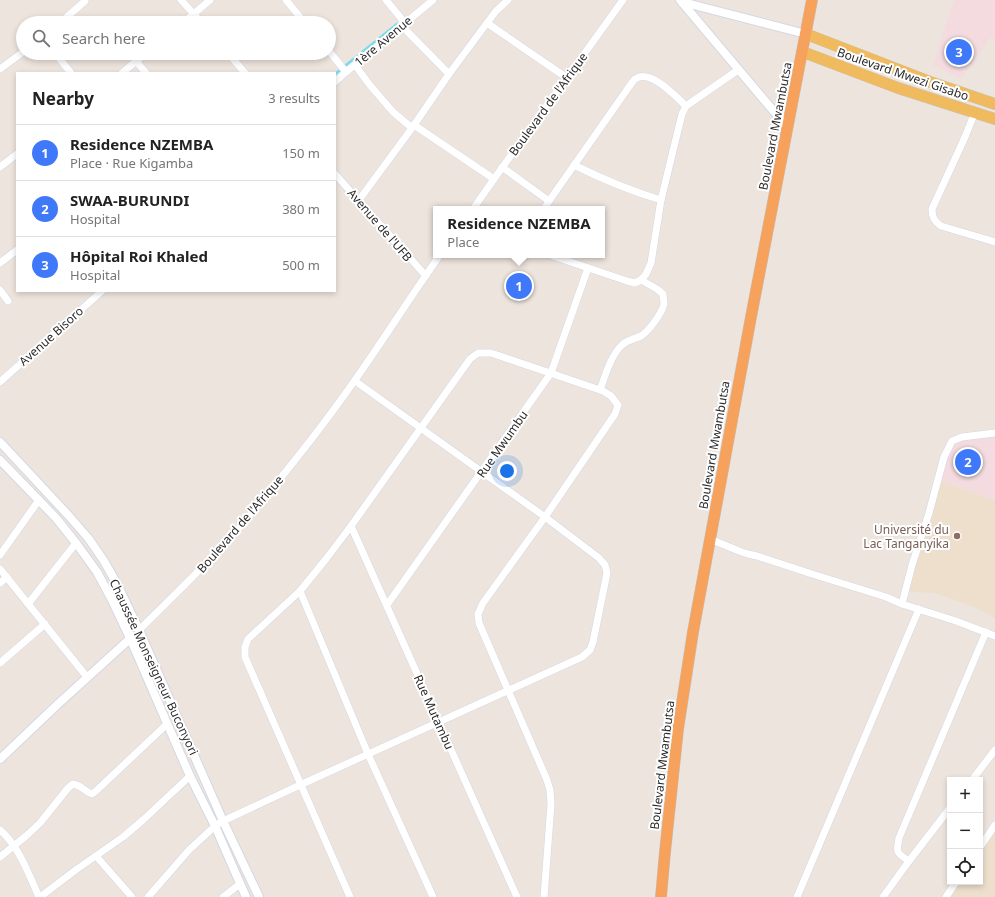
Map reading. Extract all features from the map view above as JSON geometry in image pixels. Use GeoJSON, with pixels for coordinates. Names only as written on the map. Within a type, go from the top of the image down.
{"type":"FeatureCollection","features":[{"type":"Feature","properties":{"kind":"highway","name":"Boulevard Mwambutsa"},"geometry":{"type":"LineString","coordinates":[[661,897],[664,852],[678,729],[692,632],[750,317],[812,0]]}},
{"type":"Feature","properties":{"kind":"main road","name":"Boulevard Mwezi Gisabo"},"geometry":{"type":"LineString","coordinates":[[806,34],[933,83],[995,104]]}},
{"type":"Feature","properties":{"kind":"main road","name":"Boulevard Mwezi Gisabo"},"geometry":{"type":"LineString","coordinates":[[803,52],[898,88],[995,119]]}},
{"type":"Feature","properties":{"kind":"street"},"geometry":{"type":"LineString","coordinates":[[181,0],[194,14]]}},
{"type":"Feature","properties":{"kind":"street"},"geometry":{"type":"LineString","coordinates":[[192,16],[210,0]]}},
{"type":"Feature","properties":{"kind":"street"},"geometry":{"type":"LineString","coordinates":[[286,0],[299,16]]}},
{"type":"Feature","properties":{"kind":"street"},"geometry":{"type":"LineString","coordinates":[[386,0],[403,24],[449,74]]}},
{"type":"Feature","properties":{"kind":"street","name":"1ère Avenue"},"geometry":{"type":"LineString","coordinates":[[336,81],[433,0]]}},
{"type":"Feature","properties":{"kind":"street"},"geometry":{"type":"LineString","coordinates":[[359,200],[449,74],[496,11],[508,0]]}},
{"type":"Feature","properties":{"kind":"street"},"geometry":{"type":"LineString","coordinates":[[68,16],[85,1]]}},
{"type":"Feature","properties":{"kind":"street"},"geometry":{"type":"LineString","coordinates":[[681,1],[806,34]]}},
{"type":"Feature","properties":{"kind":"street"},"geometry":{"type":"LineString","coordinates":[[681,1],[787,127]]}},
{"type":"Feature","properties":{"kind":"street","name":"Boulevard de l'Afrique"},"geometry":{"type":"LineString","coordinates":[[475,206],[567,78],[619,2]]}},
{"type":"Feature","properties":{"kind":"street"},"geometry":{"type":"LineString","coordinates":[[487,23],[567,78]]}},
{"type":"Feature","properties":{"kind":"street"},"geometry":{"type":"LineString","coordinates":[[0,69],[16,57]]}},
{"type":"Feature","properties":{"kind":"street"},"geometry":{"type":"LineString","coordinates":[[61,60],[70,72]]}},
{"type":"Feature","properties":{"kind":"street"},"geometry":{"type":"LineString","coordinates":[[234,60],[244,72]]}},
{"type":"Feature","properties":{"kind":"street"},"geometry":{"type":"LineString","coordinates":[[336,60],[346,72]]}},
{"type":"Feature","properties":{"kind":"street"},"geometry":{"type":"LineString","coordinates":[[123,72],[136,61],[145,72]]}},
{"type":"Feature","properties":{"kind":"street"},"geometry":{"type":"LineString","coordinates":[[355,65],[393,112],[494,179]]}},
{"type":"Feature","properties":{"kind":"street"},"geometry":{"type":"LineString","coordinates":[[559,258],[631,282],[635,283],[641,280],[646,274],[651,263],[662,200],[682,114],[686,106],[738,70]]}},
{"type":"Feature","properties":{"kind":"street"},"geometry":{"type":"LineString","coordinates":[[546,206],[636,79],[642,77],[650,78],[660,83],[686,106]]}},
{"type":"Feature","properties":{"kind":"street"},"geometry":{"type":"LineString","coordinates":[[975,112],[932,209],[932,216],[935,222],[941,226],[995,242]]}},
{"type":"Feature","properties":{"kind":"street"},"geometry":{"type":"LineString","coordinates":[[0,167],[16,155]]}},
{"type":"Feature","properties":{"kind":"street"},"geometry":{"type":"LineString","coordinates":[[574,165],[626,188],[662,200]]}},
{"type":"Feature","properties":{"kind":"street"},"geometry":{"type":"LineString","coordinates":[[502,167],[549,201]]}},
{"type":"Feature","properties":{"kind":"street","name":"Avenue de l'UFB"},"geometry":{"type":"LineString","coordinates":[[336,175],[426,276]]}},
{"type":"Feature","properties":{"kind":"street"},"geometry":{"type":"LineString","coordinates":[[0,263],[16,251]]}},
{"type":"Feature","properties":{"kind":"street","name":"Boulevard de l'Afrique"},"geometry":{"type":"LineString","coordinates":[[0,759],[139,630],[223,546],[244,522],[355,381],[438,258]]}},
{"type":"Feature","properties":{"kind":"street","name":"Rue Mwumbu"},"geometry":{"type":"LineString","coordinates":[[387,605],[551,373],[588,268]]}},
{"type":"Feature","properties":{"kind":"street"},"geometry":{"type":"LineString","coordinates":[[600,390],[606,372],[615,354],[622,345],[631,339],[640,336],[652,326],[660,314],[664,304],[663,294],[641,280]]}},
{"type":"Feature","properties":{"kind":"street"},"geometry":{"type":"LineString","coordinates":[[0,290],[8,301]]}},
{"type":"Feature","properties":{"kind":"street","name":"Avenue Bisoro"},"geometry":{"type":"LineString","coordinates":[[0,382],[101,292]]}},
{"type":"Feature","properties":{"kind":"street"},"geometry":{"type":"LineString","coordinates":[[350,897],[245,657],[245,647],[248,639],[300,591],[326,559],[470,359],[478,353],[491,353],[600,390],[611,396],[618,405],[615,414],[478,614],[479,623],[509,690],[550,790],[551,804],[544,897]]}},
{"type":"Feature","properties":{"kind":"street"},"geometry":{"type":"LineString","coordinates":[[148,897],[189,850],[215,826],[223,821],[582,657],[590,650],[593,642],[607,573],[605,565],[599,558],[545,517],[355,381]]}},
{"type":"Feature","properties":{"kind":"street"},"geometry":{"type":"LineString","coordinates":[[902,604],[912,565],[946,453],[952,440],[962,437],[995,433]]}},
{"type":"Feature","properties":{"kind":"street","name":"Chaussée Monseigneur Buconyori"},"geometry":{"type":"LineString","coordinates":[[0,442],[70,516],[104,561],[139,630],[223,821],[259,897]]}},
{"type":"Feature","properties":{"kind":"street","name":"Chaussée Monseigneur Buconyori"},"geometry":{"type":"LineString","coordinates":[[0,460],[56,518],[97,572],[130,638],[190,776],[215,826],[246,897]]}},
{"type":"Feature","properties":{"kind":"street"},"geometry":{"type":"LineString","coordinates":[[0,555],[39,500]]}},
{"type":"Feature","properties":{"kind":"street","name":"Rue Mutambu"},"geometry":{"type":"LineString","coordinates":[[351,526],[517,897]]}},
{"type":"Feature","properties":{"kind":"street"},"geometry":{"type":"LineString","coordinates":[[710,539],[748,554],[872,592],[995,636]]}},
{"type":"Feature","properties":{"kind":"street"},"geometry":{"type":"LineString","coordinates":[[28,604],[76,543]]}},
{"type":"Feature","properties":{"kind":"street"},"geometry":{"type":"LineString","coordinates":[[0,569],[88,677]]}},
{"type":"Feature","properties":{"kind":"street"},"geometry":{"type":"LineString","coordinates":[[0,583],[7,577]]}},
{"type":"Feature","properties":{"kind":"street"},"geometry":{"type":"LineString","coordinates":[[300,591],[368,754],[433,897]]}},
{"type":"Feature","properties":{"kind":"street"},"geometry":{"type":"LineString","coordinates":[[796,897],[919,609]]}},
{"type":"Feature","properties":{"kind":"street"},"geometry":{"type":"LineString","coordinates":[[0,663],[45,624]]}},
{"type":"Feature","properties":{"kind":"street"},"geometry":{"type":"LineString","coordinates":[[909,861],[899,854],[897,849],[899,838],[986,632]]}},
{"type":"Feature","properties":{"kind":"street"},"geometry":{"type":"LineString","coordinates":[[0,857],[40,823],[68,788],[73,784],[78,784],[92,794],[167,724]]}},
{"type":"Feature","properties":{"kind":"street"},"geometry":{"type":"LineString","coordinates":[[974,777],[995,750]]}},
{"type":"Feature","properties":{"kind":"street"},"geometry":{"type":"LineString","coordinates":[[0,830],[14,845],[39,897],[123,837],[190,776]]}},
{"type":"Feature","properties":{"kind":"street"},"geometry":{"type":"LineString","coordinates":[[883,897],[947,812]]}},
{"type":"Feature","properties":{"kind":"street"},"geometry":{"type":"LineString","coordinates":[[983,843],[995,825]]}},
{"type":"Feature","properties":{"kind":"street"},"geometry":{"type":"LineString","coordinates":[[96,856],[132,897]]}},
{"type":"Feature","properties":{"kind":"street"},"geometry":{"type":"LineString","coordinates":[[223,897],[240,884]]}},
{"type":"Feature","properties":{"kind":"street"},"geometry":{"type":"LineString","coordinates":[[946,897],[954,885]]}},
{"type":"Feature","properties":{"kind":"shaded area"},"geometry":{"type":"Polygon","coordinates":[[[954,0],[995,0],[995,39],[990,38],[961,79],[933,65],[954,0]]]}},
{"type":"Feature","properties":{"kind":"shaded area"},"geometry":{"type":"Polygon","coordinates":[[[995,436],[995,500],[934,478],[947,446],[964,440],[995,436]]]}},
{"type":"Feature","properties":{"kind":"shaded area","name":"Université du Lac Tanganyika"},"geometry":{"type":"Polygon","coordinates":[[[937,479],[995,500],[995,618],[974,607],[935,593],[904,590],[937,479]]]}},
{"type":"Feature","properties":{"kind":"shaded area"},"geometry":{"type":"Polygon","coordinates":[[[995,831],[995,897],[950,897],[958,885],[983,885],[983,849],[995,831]]]}},
{"type":"Feature","properties":{"kind":"waterway"},"geometry":{"type":"LineString","coordinates":[[336,73],[400,23]]}},
{"type":"Feature","properties":{"kind":"place","name":"Hôpital Roi Khaled"},"geometry":{"type":"Point","coordinates":[959,52]}},
{"type":"Feature","properties":{"kind":"place","name":"Residence NZEMBA"},"geometry":{"type":"Point","coordinates":[519,286]}},
{"type":"Feature","properties":{"kind":"place","name":"SWAA-BURUNDI"},"geometry":{"type":"Point","coordinates":[968,462]}},
{"type":"Feature","properties":{"kind":"place","name":"Université du Lac Tanganyika"},"geometry":{"type":"Point","coordinates":[957,536]}}]}
